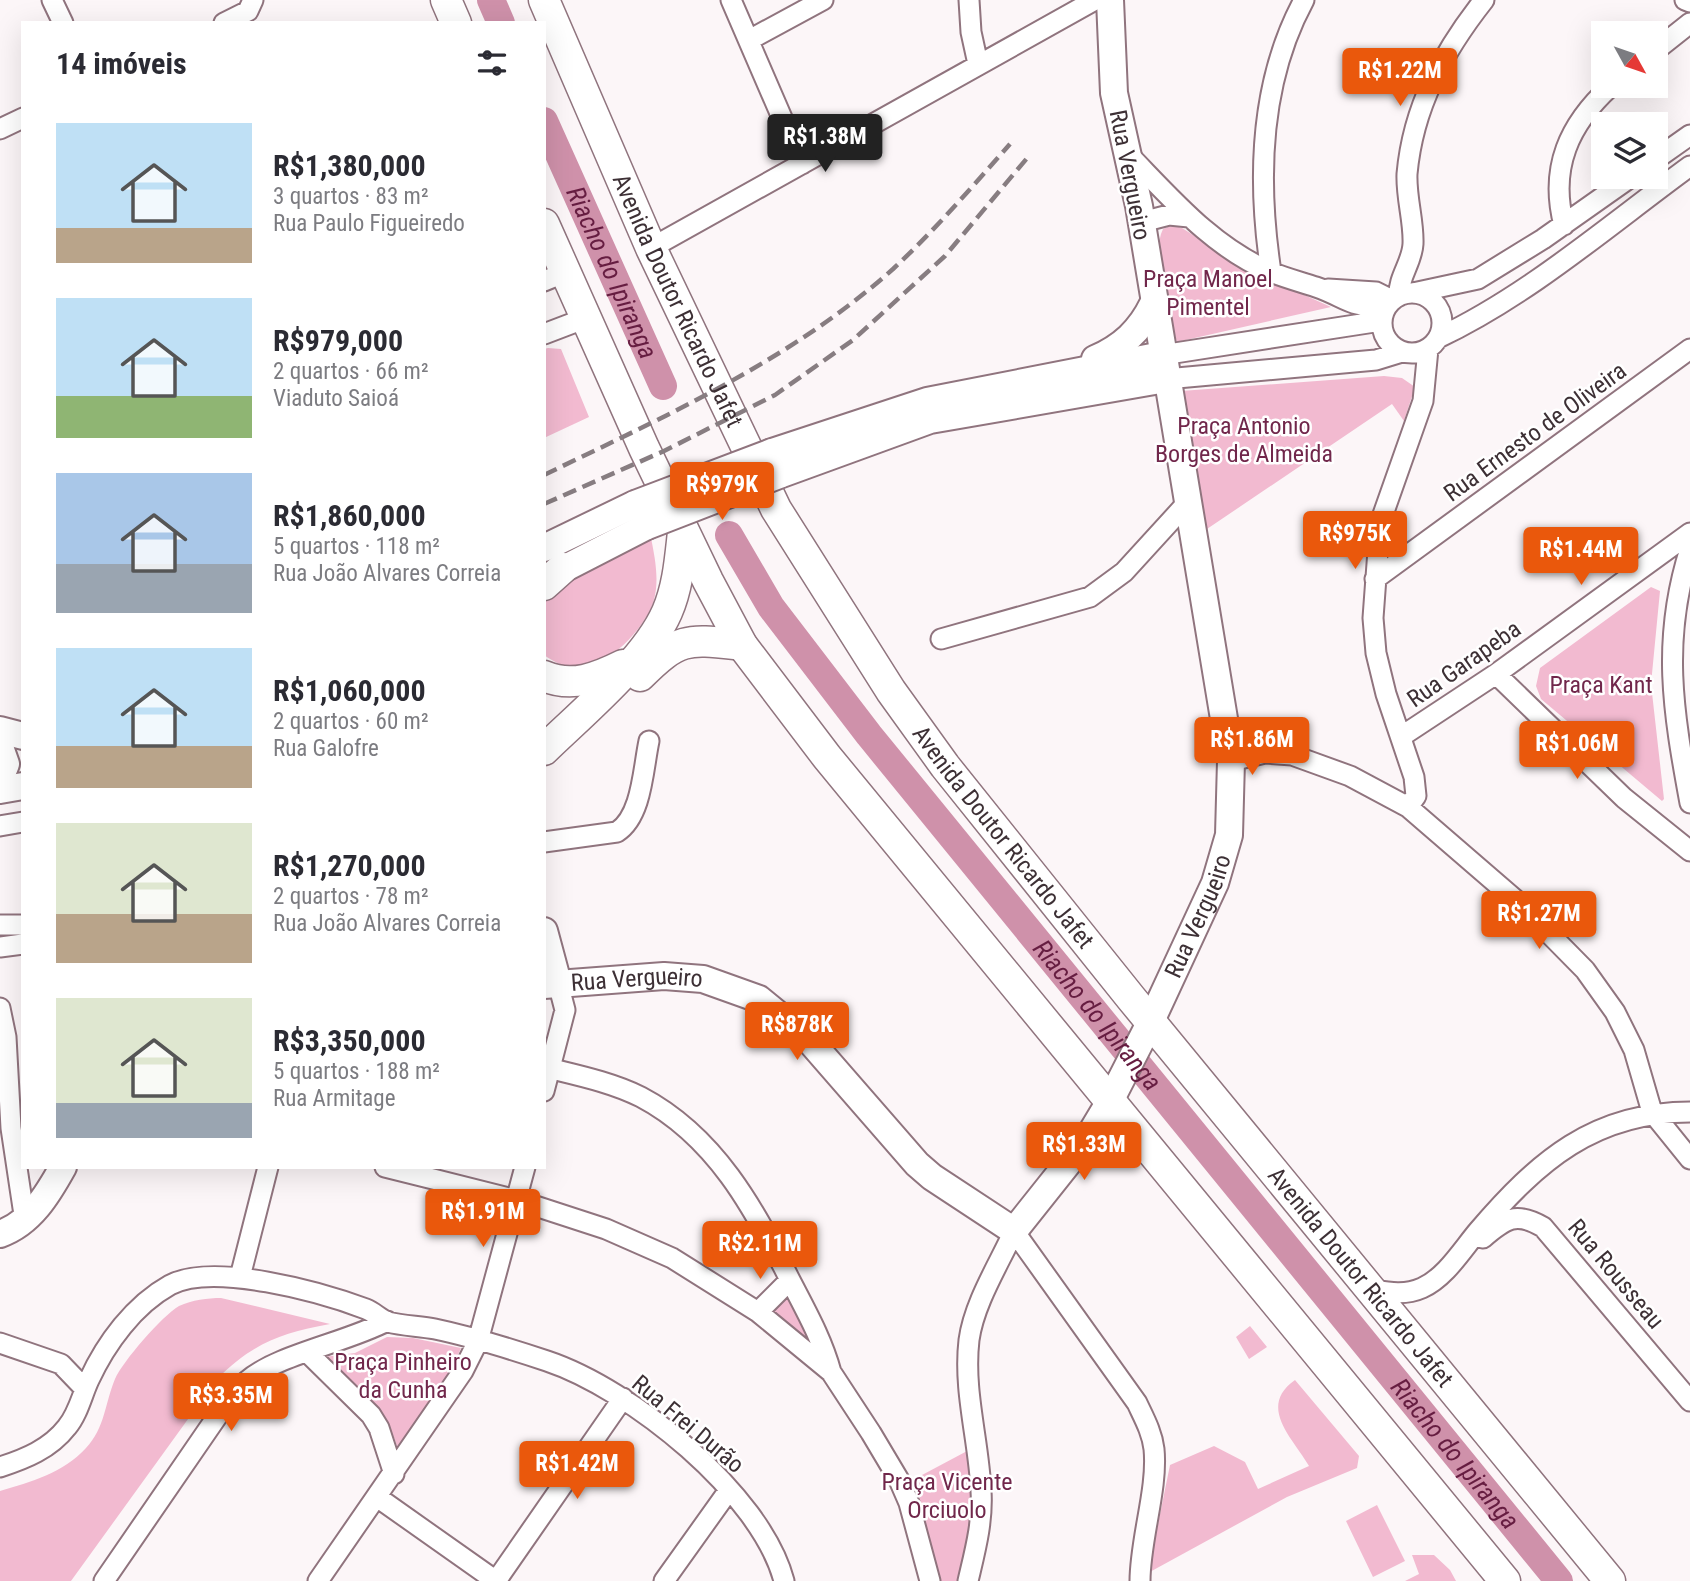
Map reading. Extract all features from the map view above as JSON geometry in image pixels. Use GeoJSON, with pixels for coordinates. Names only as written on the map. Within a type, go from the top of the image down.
{"type":"FeatureCollection","features":[{"type":"Feature","properties":{"kind":"main road"},"geometry":{"type":"LineString","coordinates":[[446,0],[455,21]]}},
{"type":"Feature","properties":{"kind":"main road","name":"Avenida Doutor Ricardo Jafet"},"geometry":{"type":"LineString","coordinates":[[544,0],[651,248],[776,509],[891,691],[1147,1031],[1368,1288],[1610,1581]]}},
{"type":"Feature","properties":{"kind":"main road","name":"Rua Vergueiro"},"geometry":{"type":"LineString","coordinates":[[551,984],[664,976],[703,979],[759,999],[809,1040],[917,1164],[939,1183],[1014,1231],[1088,1138],[1147,1031],[1215,883],[1229,835],[1231,761],[1153,304],[1142,222],[1113,81],[1110,0]]}},
{"type":"Feature","properties":{"kind":"main road"},"geometry":{"type":"LineString","coordinates":[[546,234],[555,277],[586,318],[683,532],[742,645],[827,757],[1114,1092],[1505,1581]]}},
{"type":"Feature","properties":{"kind":"main road"},"geometry":{"type":"LineString","coordinates":[[1068,372],[1114,351],[1146,318],[1153,304]]}},
{"type":"Feature","properties":{"kind":"main road"},"geometry":{"type":"LineString","coordinates":[[549,570],[641,515],[927,401],[1068,372],[1164,367]]}},
{"type":"Feature","properties":{"kind":"main road"},"geometry":{"type":"LineString","coordinates":[[776,463],[930,420],[1164,367]]}},
{"type":"Feature","properties":{"kind":"main road"},"geometry":{"type":"LineString","coordinates":[[546,749],[651,639],[666,613],[676,582],[683,532]]}},
{"type":"Feature","properties":{"kind":"main road"},"geometry":{"type":"LineString","coordinates":[[546,772],[667,651],[694,640],[742,645]]}},
{"type":"Feature","properties":{"kind":"main road"},"geometry":{"type":"LineString","coordinates":[[546,677],[562,682],[596,679],[633,660]]}},
{"type":"Feature","properties":{"kind":"main road"},"geometry":{"type":"LineString","coordinates":[[0,730],[21,735]]}},
{"type":"Feature","properties":{"kind":"main road"},"geometry":{"type":"LineString","coordinates":[[0,747],[6,764],[0,779]]}},
{"type":"Feature","properties":{"kind":"main road"},"geometry":{"type":"LineString","coordinates":[[0,790],[21,786]]}},
{"type":"Feature","properties":{"kind":"main road"},"geometry":{"type":"LineString","coordinates":[[546,946],[551,984]]}},
{"type":"Feature","properties":{"kind":"main road"},"geometry":{"type":"LineString","coordinates":[[0,1234],[29,1217],[46,1197],[62,1169]]}},
{"type":"Feature","properties":{"kind":"street"},"geometry":{"type":"LineString","coordinates":[[52,0],[62,21]]}},
{"type":"Feature","properties":{"kind":"street"},"geometry":{"type":"LineString","coordinates":[[731,0],[802,164]]}},
{"type":"Feature","properties":{"kind":"street"},"geometry":{"type":"LineString","coordinates":[[749,40],[823,0]]}},
{"type":"Feature","properties":{"kind":"street"},"geometry":{"type":"LineString","coordinates":[[970,0],[971,32],[978,64]]}},
{"type":"Feature","properties":{"kind":"street"},"geometry":{"type":"LineString","coordinates":[[651,248],[1095,0]]}},
{"type":"Feature","properties":{"kind":"street"},"geometry":{"type":"LineString","coordinates":[[1270,272],[1263,219],[1263,148],[1273,83],[1293,21],[1304,0]]}},
{"type":"Feature","properties":{"kind":"street"},"geometry":{"type":"LineString","coordinates":[[1484,0],[1453,39],[1431,80],[1412,136],[1407,177],[1413,244],[1392,299],[1386,340],[1402,352],[1411,354],[1433,344],[1522,289],[1690,166]]}},
{"type":"Feature","properties":{"kind":"street"},"geometry":{"type":"LineString","coordinates":[[228,21],[248,11],[253,2]]}},
{"type":"Feature","properties":{"kind":"street"},"geometry":{"type":"LineString","coordinates":[[1668,40],[1690,23]]}},
{"type":"Feature","properties":{"kind":"street"},"geometry":{"type":"LineString","coordinates":[[1564,225],[1559,195],[1562,161],[1571,132],[1598,98]]}},
{"type":"Feature","properties":{"kind":"street"},"geometry":{"type":"LineString","coordinates":[[0,129],[21,119]]}},
{"type":"Feature","properties":{"kind":"street"},"geometry":{"type":"LineString","coordinates":[[1668,151],[1690,135]]}},
{"type":"Feature","properties":{"kind":"street"},"geometry":{"type":"LineString","coordinates":[[1127,153],[1189,217],[1228,248],[1270,272],[1320,288],[1354,306],[1478,279],[1564,225],[1614,189]]}},
{"type":"Feature","properties":{"kind":"street"},"geometry":{"type":"LineString","coordinates":[[1142,222],[1169,215],[1189,217]]}},
{"type":"Feature","properties":{"kind":"street"},"geometry":{"type":"LineString","coordinates":[[1164,367],[1392,299],[1424,295],[1439,310],[1443,324],[1433,344],[1423,401],[1380,523],[1375,579],[1376,653],[1386,694],[1402,736],[1416,796],[1408,807]]}},
{"type":"Feature","properties":{"kind":"street"},"geometry":{"type":"LineString","coordinates":[[546,333],[586,318]]}},
{"type":"Feature","properties":{"kind":"street","name":"Rua Ernesto de Oliveira"},"geometry":{"type":"LineString","coordinates":[[1375,579],[1690,349]]}},
{"type":"Feature","properties":{"kind":"street"},"geometry":{"type":"LineString","coordinates":[[1164,367],[1376,360],[1402,352]]}},
{"type":"Feature","properties":{"kind":"street"},"geometry":{"type":"LineString","coordinates":[[941,639],[1090,597],[1124,572],[1187,503]]}},
{"type":"Feature","properties":{"kind":"street","name":"Rua Garapeba"},"geometry":{"type":"LineString","coordinates":[[1402,736],[1496,674],[1690,533]]}},
{"type":"Feature","properties":{"kind":"street"},"geometry":{"type":"LineString","coordinates":[[1690,549],[1672,629],[1671,684],[1683,719],[1690,803]]}},
{"type":"Feature","properties":{"kind":"street"},"geometry":{"type":"LineString","coordinates":[[1496,674],[1624,798],[1690,851]]}},
{"type":"Feature","properties":{"kind":"street"},"geometry":{"type":"LineString","coordinates":[[1224,724],[1265,753]]}},
{"type":"Feature","properties":{"kind":"street"},"geometry":{"type":"LineString","coordinates":[[546,842],[617,832],[624,828],[633,813],[649,741]]}},
{"type":"Feature","properties":{"kind":"street"},"geometry":{"type":"LineString","coordinates":[[1231,761],[1265,753],[1292,755],[1319,764],[1408,807],[1518,902],[1585,970],[1615,1012],[1634,1050],[1652,1112],[1690,1159]]}},
{"type":"Feature","properties":{"kind":"street"},"geometry":{"type":"LineString","coordinates":[[0,826],[21,821]]}},
{"type":"Feature","properties":{"kind":"street"},"geometry":{"type":"LineString","coordinates":[[0,925],[21,925]]}},
{"type":"Feature","properties":{"kind":"street"},"geometry":{"type":"LineString","coordinates":[[0,947],[21,944]]}},
{"type":"Feature","properties":{"kind":"street"},"geometry":{"type":"LineString","coordinates":[[551,984],[565,1010],[547,1067],[612,1085],[641,1097],[694,1135],[745,1194],[818,1332],[831,1372],[900,1480],[930,1581]]}},
{"type":"Feature","properties":{"kind":"street"},"geometry":{"type":"LineString","coordinates":[[0,1008],[10,1037],[11,1128],[23,1208],[29,1217]]}},
{"type":"Feature","properties":{"kind":"street"},"geometry":{"type":"LineString","coordinates":[[1368,1288],[1395,1293],[1411,1292],[1434,1280],[1500,1205],[1537,1171],[1578,1140],[1615,1122],[1652,1112],[1690,1112]]}},
{"type":"Feature","properties":{"kind":"street"},"geometry":{"type":"LineString","coordinates":[[240,1277],[267,1169]]}},
{"type":"Feature","properties":{"kind":"street"},"geometry":{"type":"LineString","coordinates":[[393,1169],[517,1200],[606,1229],[672,1258],[758,1312],[831,1372]]}},
{"type":"Feature","properties":{"kind":"street"},"geometry":{"type":"LineString","coordinates":[[318,1581],[463,1371],[478,1341],[525,1169]]}},
{"type":"Feature","properties":{"kind":"street","name":"Rua Rousseau"},"geometry":{"type":"LineString","coordinates":[[1455,1258],[1509,1219],[1521,1217],[1543,1227],[1690,1401]]}},
{"type":"Feature","properties":{"kind":"street"},"geometry":{"type":"LineString","coordinates":[[968,1581],[981,1527],[981,1489],[974,1441],[970,1339],[979,1308],[1014,1231],[1130,1392],[1148,1426],[1154,1467],[1140,1561],[1140,1581]]}},
{"type":"Feature","properties":{"kind":"street"},"geometry":{"type":"LineString","coordinates":[[0,1467],[26,1458],[46,1447],[67,1427],[108,1340],[170,1285],[197,1276],[240,1277],[354,1305],[387,1321],[416,1325],[478,1341]]}},
{"type":"Feature","properties":{"kind":"street"},"geometry":{"type":"LineString","coordinates":[[758,1312],[790,1280]]}},
{"type":"Feature","properties":{"kind":"street"},"geometry":{"type":"LineString","coordinates":[[104,1581],[225,1405],[249,1380],[387,1321]]}},
{"type":"Feature","properties":{"kind":"street","name":"Rua Frei Durão"},"geometry":{"type":"LineString","coordinates":[[478,1341],[549,1362],[623,1398],[698,1458],[729,1490],[772,1549],[784,1581]]}},
{"type":"Feature","properties":{"kind":"street"},"geometry":{"type":"LineString","coordinates":[[0,1343],[61,1364],[85,1389]]}},
{"type":"Feature","properties":{"kind":"street"},"geometry":{"type":"LineString","coordinates":[[308,1353],[370,1415],[379,1429],[394,1474]]}},
{"type":"Feature","properties":{"kind":"street"},"geometry":{"type":"LineString","coordinates":[[377,1497],[496,1581],[623,1398]]}},
{"type":"Feature","properties":{"kind":"street"},"geometry":{"type":"LineString","coordinates":[[664,1581],[729,1490]]}},
{"type":"Feature","properties":{"kind":"green space","name":"Praça Manoel Pimentel"},"geometry":{"type":"Polygon","coordinates":[[[1172,225],[1182,228],[1247,269],[1331,307],[1177,342],[1162,284],[1159,254],[1163,229],[1172,225]]]}},
{"type":"Feature","properties":{"kind":"green space"},"geometry":{"type":"Polygon","coordinates":[[[546,348],[561,349],[589,417],[546,437],[546,348]]]}},
{"type":"Feature","properties":{"kind":"green space","name":"Praça Antonio Borges de Almeida"},"geometry":{"type":"Polygon","coordinates":[[[1384,376],[1402,378],[1415,387],[1404,421],[1392,404],[1204,531],[1181,391],[1384,376]]]}},
{"type":"Feature","properties":{"kind":"green space"},"geometry":{"type":"Polygon","coordinates":[[[651,538],[656,570],[655,595],[642,624],[624,645],[590,666],[570,667],[546,656],[546,599],[593,565],[651,538]]]}},
{"type":"Feature","properties":{"kind":"green space","name":"Praça Kant"},"geometry":{"type":"Polygon","coordinates":[[[1651,587],[1660,591],[1651,684],[1664,799],[1662,801],[1541,699],[1536,686],[1540,668],[1651,587]]]}},
{"type":"Feature","properties":{"kind":"green space"},"geometry":{"type":"Polygon","coordinates":[[[787,1291],[820,1359],[767,1312],[787,1291]]]}},
{"type":"Feature","properties":{"kind":"green space","name":"Praça Pinheiro da Cunha"},"geometry":{"type":"Polygon","coordinates":[[[221,1298],[330,1324],[297,1331],[269,1341],[243,1356],[217,1379],[71,1581],[0,1581],[0,1491],[46,1476],[77,1457],[97,1432],[119,1371],[163,1319],[179,1306],[189,1302],[221,1298]]]}},
{"type":"Feature","properties":{"kind":"green space"},"geometry":{"type":"Polygon","coordinates":[[[1250,1326],[1267,1347],[1249,1359],[1236,1337],[1250,1326]]]}},
{"type":"Feature","properties":{"kind":"green space","name":"Praça Pinheiro da Cunha"},"geometry":{"type":"Polygon","coordinates":[[[387,1337],[413,1338],[461,1348],[447,1379],[399,1454],[380,1411],[360,1388],[323,1357],[355,1353],[387,1337]]]}},
{"type":"Feature","properties":{"kind":"green space"},"geometry":{"type":"Polygon","coordinates":[[[1295,1380],[1359,1456],[1357,1468],[1287,1497],[1148,1573],[1170,1465],[1214,1446],[1245,1462],[1258,1489],[1309,1466],[1288,1434],[1279,1412],[1279,1401],[1284,1390],[1295,1380]]]}},
{"type":"Feature","properties":{"kind":"green space","name":"Praça Vicente Orciuolo"},"geometry":{"type":"Polygon","coordinates":[[[969,1450],[976,1496],[961,1581],[935,1581],[907,1483],[969,1450]]]}},
{"type":"Feature","properties":{"kind":"green space"},"geometry":{"type":"Polygon","coordinates":[[[1377,1505],[1405,1561],[1373,1577],[1346,1521],[1377,1505]]]}},
{"type":"Feature","properties":{"kind":"green space"},"geometry":{"type":"Polygon","coordinates":[[[1412,1555],[1434,1555],[1450,1570],[1456,1581],[1405,1581],[1419,1574],[1412,1555]]]}},
{"type":"Feature","properties":{"kind":"waterway","name":"Riacho do Ipiranga"},"geometry":{"type":"LineString","coordinates":[[491,0],[500,21]]}},
{"type":"Feature","properties":{"kind":"waterway","name":"Riacho do Ipiranga"},"geometry":{"type":"LineString","coordinates":[[546,125],[663,386]]}},
{"type":"Feature","properties":{"kind":"waterway","name":"Riacho do Ipiranga"},"geometry":{"type":"LineString","coordinates":[[729,535],[771,607],[869,735],[1559,1581]]}},
{"type":"Feature","properties":{"kind":"railway"},"geometry":{"type":"LineString","coordinates":[[546,474],[726,384],[770,359],[854,302],[893,269],[938,224],[1010,144]]}},
{"type":"Feature","properties":{"kind":"railway"},"geometry":{"type":"LineString","coordinates":[[546,503],[664,451],[775,395],[853,340],[945,256],[1028,157]]}}]}
